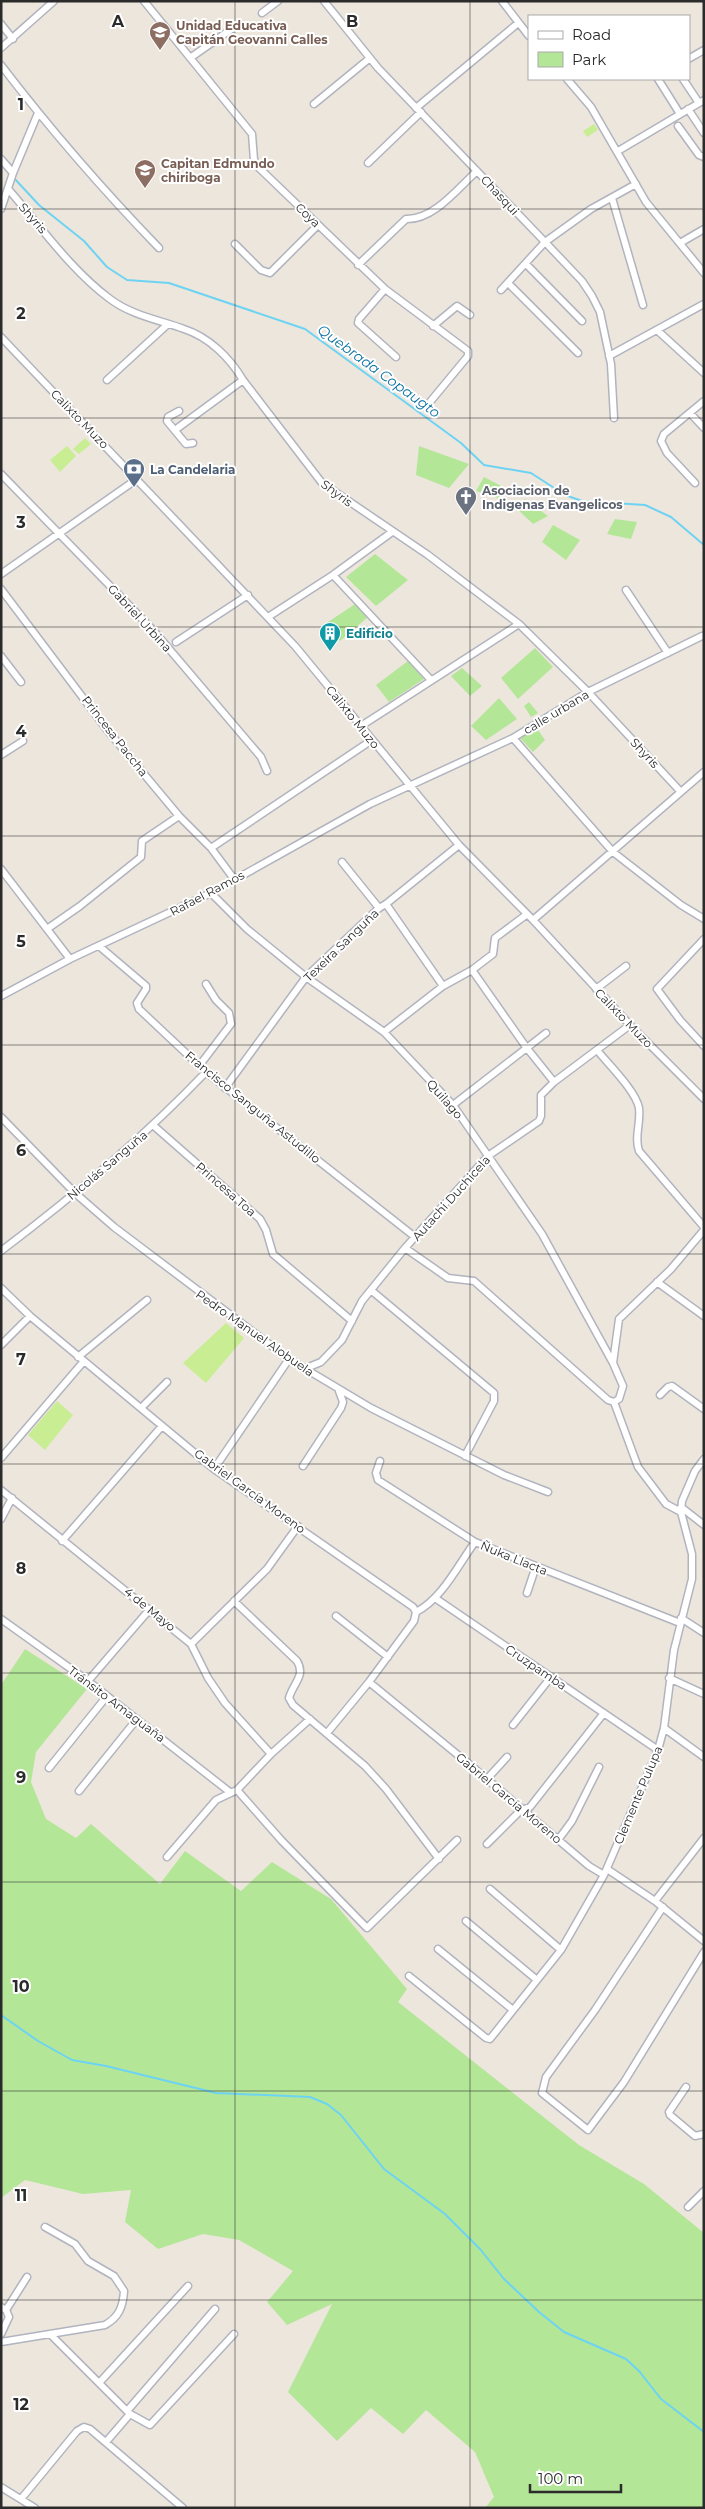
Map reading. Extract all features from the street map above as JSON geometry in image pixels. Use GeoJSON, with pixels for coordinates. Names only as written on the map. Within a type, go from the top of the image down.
{"type":"FeatureCollection","features":[{"type":"Feature","properties":{"kind":"street"},"geometry":{"type":"LineString","coordinates":[[1,48],[54,1]]}},
{"type":"Feature","properties":{"kind":"street","name":"Coya"},"geometry":{"type":"LineString","coordinates":[[144,1],[252,134],[254,160],[257,166],[385,289],[469,354],[430,402]]}},
{"type":"Feature","properties":{"kind":"street"},"geometry":{"type":"LineString","coordinates":[[262,13],[278,1]]}},
{"type":"Feature","properties":{"kind":"street","name":"Chasqui"},"geometry":{"type":"LineString","coordinates":[[324,1],[370,58],[545,242],[592,296],[600,312],[609,356],[614,418]]}},
{"type":"Feature","properties":{"kind":"street"},"geometry":{"type":"LineString","coordinates":[[502,1],[517,24],[528,35]]}},
{"type":"Feature","properties":{"kind":"street"},"geometry":{"type":"LineString","coordinates":[[1,24],[13,39]]}},
{"type":"Feature","properties":{"kind":"street"},"geometry":{"type":"LineString","coordinates":[[368,162],[418,110],[517,24]]}},
{"type":"Feature","properties":{"kind":"street"},"geometry":{"type":"LineString","coordinates":[[190,58],[233,28]]}},
{"type":"Feature","properties":{"kind":"street"},"geometry":{"type":"LineString","coordinates":[[690,58],[703,53]]}},
{"type":"Feature","properties":{"kind":"street"},"geometry":{"type":"LineString","coordinates":[[314,104],[370,58]]}},
{"type":"Feature","properties":{"kind":"street"},"geometry":{"type":"LineString","coordinates":[[1,65],[38,113],[114,201],[159,248]]}},
{"type":"Feature","properties":{"kind":"street"},"geometry":{"type":"LineString","coordinates":[[567,80],[591,107],[646,202],[704,273]]}},
{"type":"Feature","properties":{"kind":"street"},"geometry":{"type":"LineString","coordinates":[[659,80],[680,114]]}},
{"type":"Feature","properties":{"kind":"street"},"geometry":{"type":"LineString","coordinates":[[618,152],[702,101],[684,80]]}},
{"type":"Feature","properties":{"kind":"street"},"geometry":{"type":"LineString","coordinates":[[688,110],[704,133]]}},
{"type":"Feature","properties":{"kind":"street"},"geometry":{"type":"LineString","coordinates":[[1,209],[9,190],[13,173],[38,113]]}},
{"type":"Feature","properties":{"kind":"street"},"geometry":{"type":"LineString","coordinates":[[678,126],[699,155],[704,157]]}},
{"type":"Feature","properties":{"kind":"street"},"geometry":{"type":"LineString","coordinates":[[1,159],[13,173]]}},
{"type":"Feature","properties":{"kind":"street"},"geometry":{"type":"LineString","coordinates":[[358,265],[406,219],[416,220],[428,214],[477,170]]}},
{"type":"Feature","properties":{"kind":"street"},"geometry":{"type":"LineString","coordinates":[[501,290],[509,284],[545,242],[592,209],[636,184]]}},
{"type":"Feature","properties":{"kind":"street","name":"Shyris"},"geometry":{"type":"LineString","coordinates":[[9,190],[86,279],[109,299],[130,311],[186,329],[216,348],[234,364],[243,380],[322,483],[428,556],[519,624],[588,692],[680,791]]}},
{"type":"Feature","properties":{"kind":"street"},"geometry":{"type":"LineString","coordinates":[[612,198],[643,305]]}},
{"type":"Feature","properties":{"kind":"street"},"geometry":{"type":"LineString","coordinates":[[235,244],[261,270],[270,273],[318,225]]}},
{"type":"Feature","properties":{"kind":"street"},"geometry":{"type":"LineString","coordinates":[[680,243],[704,229]]}},
{"type":"Feature","properties":{"kind":"street"},"geometry":{"type":"LineString","coordinates":[[526,264],[582,322]]}},
{"type":"Feature","properties":{"kind":"street"},"geometry":{"type":"LineString","coordinates":[[509,284],[578,353]]}},
{"type":"Feature","properties":{"kind":"street"},"geometry":{"type":"LineString","coordinates":[[385,289],[359,319],[358,323],[396,357]]}},
{"type":"Feature","properties":{"kind":"street"},"geometry":{"type":"LineString","coordinates":[[609,356],[658,331],[704,304]]}},
{"type":"Feature","properties":{"kind":"street"},"geometry":{"type":"LineString","coordinates":[[434,326],[456,306],[470,315]]}},
{"type":"Feature","properties":{"kind":"street"},"geometry":{"type":"LineString","coordinates":[[107,380],[168,324]]}},
{"type":"Feature","properties":{"kind":"street"},"geometry":{"type":"LineString","coordinates":[[658,331],[704,373]]}},
{"type":"Feature","properties":{"kind":"street","name":"Calixto Muzo"},"geometry":{"type":"LineString","coordinates":[[2,340],[268,617],[459,845],[533,920],[630,1025],[704,1099]]}},
{"type":"Feature","properties":{"kind":"street"},"geometry":{"type":"LineString","coordinates":[[175,430],[243,380]]}},
{"type":"Feature","properties":{"kind":"street"},"geometry":{"type":"LineString","coordinates":[[695,482],[667,453],[661,442],[664,434],[704,401]]}},
{"type":"Feature","properties":{"kind":"street"},"geometry":{"type":"LineString","coordinates":[[178,411],[168,418],[167,421],[186,444],[193,444]]}},
{"type":"Feature","properties":{"kind":"street"},"geometry":{"type":"LineString","coordinates":[[690,413],[704,428]]}},
{"type":"Feature","properties":{"kind":"street","name":"Gabriel Urbina"},"geometry":{"type":"LineString","coordinates":[[1,474],[153,630],[261,758],[267,771]]}},
{"type":"Feature","properties":{"kind":"street"},"geometry":{"type":"LineString","coordinates":[[1,574],[137,479]]}},
{"type":"Feature","properties":{"kind":"street"},"geometry":{"type":"LineString","coordinates":[[268,617],[334,575],[392,532]]}},
{"type":"Feature","properties":{"kind":"street"},"geometry":{"type":"LineString","coordinates":[[334,575],[430,680]]}},
{"type":"Feature","properties":{"kind":"street","name":"Princesa Paccha"},"geometry":{"type":"LineString","coordinates":[[1,589],[108,731],[179,816],[211,848],[234,879]]}},
{"type":"Feature","properties":{"kind":"street"},"geometry":{"type":"LineString","coordinates":[[626,590],[668,653]]}},
{"type":"Feature","properties":{"kind":"street"},"geometry":{"type":"LineString","coordinates":[[176,642],[248,596]]}},
{"type":"Feature","properties":{"kind":"street"},"geometry":{"type":"LineString","coordinates":[[360,726],[519,624]]}},
{"type":"Feature","properties":{"kind":"street","name":"calle urbana"},"geometry":{"type":"LineString","coordinates":[[410,786],[512,738],[588,692],[702,636]]}},
{"type":"Feature","properties":{"kind":"street"},"geometry":{"type":"LineString","coordinates":[[1,656],[22,682]]}},
{"type":"Feature","properties":{"kind":"street"},"geometry":{"type":"LineString","coordinates":[[512,738],[613,852],[681,905],[704,918]]}},
{"type":"Feature","properties":{"kind":"street"},"geometry":{"type":"LineString","coordinates":[[1,755],[23,740]]}},
{"type":"Feature","properties":{"kind":"street"},"geometry":{"type":"LineString","coordinates":[[211,848],[372,740]]}},
{"type":"Feature","properties":{"kind":"street"},"geometry":{"type":"LineString","coordinates":[[533,920],[704,772]]}},
{"type":"Feature","properties":{"kind":"street","name":"Rafael Ramos"},"geometry":{"type":"LineString","coordinates":[[1,996],[70,959],[211,894],[234,879],[370,804],[410,786]]}},
{"type":"Feature","properties":{"kind":"street"},"geometry":{"type":"LineString","coordinates":[[47,929],[80,906],[141,857],[142,841],[179,816]]}},
{"type":"Feature","properties":{"kind":"street","name":"Texeira Sanguña"},"geometry":{"type":"LineString","coordinates":[[225,1088],[306,977],[378,908],[386,904],[459,845]]}},
{"type":"Feature","properties":{"kind":"street"},"geometry":{"type":"LineString","coordinates":[[342,862],[378,908]]}},
{"type":"Feature","properties":{"kind":"street"},"geometry":{"type":"LineString","coordinates":[[1,869],[70,959]]}},
{"type":"Feature","properties":{"kind":"street","name":"Quilago"},"geometry":{"type":"LineString","coordinates":[[211,894],[247,930],[306,977],[384,1032],[452,1105],[542,1234],[613,1363],[623,1386],[619,1398],[614,1402]]}},
{"type":"Feature","properties":{"kind":"street"},"geometry":{"type":"LineString","coordinates":[[386,904],[443,986]]}},
{"type":"Feature","properties":{"kind":"street"},"geometry":{"type":"LineString","coordinates":[[384,1032],[443,986],[472,970],[492,954],[495,938],[526,915]]}},
{"type":"Feature","properties":{"kind":"street"},"geometry":{"type":"LineString","coordinates":[[704,939],[657,989],[663,1000],[704,1046]]}},
{"type":"Feature","properties":{"kind":"street","name":"Francisco Sanguña Astudillo"},"geometry":{"type":"LineString","coordinates":[[100,946],[144,983],[146,989],[137,1003],[139,1009],[199,1066],[415,1237]]}},
{"type":"Feature","properties":{"kind":"street"},"geometry":{"type":"LineString","coordinates":[[596,989],[626,966]]}},
{"type":"Feature","properties":{"kind":"street"},"geometry":{"type":"LineString","coordinates":[[472,970],[526,1047],[554,1082]]}},
{"type":"Feature","properties":{"kind":"street"},"geometry":{"type":"LineString","coordinates":[[199,1066],[231,1024],[231,1016],[216,1000],[206,984]]}},
{"type":"Feature","properties":{"kind":"street","name":"Autachi Duchicela"},"geometry":{"type":"LineString","coordinates":[[304,1369],[321,1362],[342,1340],[362,1301],[405,1248],[488,1156],[539,1121],[541,1116],[539,1096],[554,1082],[630,1025]]}},
{"type":"Feature","properties":{"kind":"street"},"geometry":{"type":"LineString","coordinates":[[452,1105],[546,1033]]}},
{"type":"Feature","properties":{"kind":"street"},"geometry":{"type":"LineString","coordinates":[[597,1050],[635,1098],[639,1112],[637,1144],[639,1151],[704,1229],[671,1269],[619,1319],[613,1363]]}},
{"type":"Feature","properties":{"kind":"street","name":"Nicolás Sanguña"},"geometry":{"type":"LineString","coordinates":[[1,1251],[75,1193],[154,1126],[206,1072]]}},
{"type":"Feature","properties":{"kind":"street","name":"Pedro Manuel Alobuela"},"geometry":{"type":"LineString","coordinates":[[3,1122],[75,1193],[173,1274],[289,1359],[339,1390],[465,1456],[504,1475],[548,1492]]}},
{"type":"Feature","properties":{"kind":"street","name":"Princesa Toa"},"geometry":{"type":"LineString","coordinates":[[154,1126],[260,1219],[266,1230],[272,1254],[352,1321]]}},
{"type":"Feature","properties":{"kind":"street"},"geometry":{"type":"LineString","coordinates":[[405,1248],[448,1278],[474,1281],[608,1400],[614,1402],[638,1467],[666,1504],[681,1510],[704,1525]]}},
{"type":"Feature","properties":{"kind":"street"},"geometry":{"type":"LineString","coordinates":[[657,1282],[704,1316]]}},
{"type":"Feature","properties":{"kind":"street","name":"Gabriel García Moreno"},"geometry":{"type":"LineString","coordinates":[[1,1288],[30,1316],[214,1469],[408,1602],[416,1612]]}},
{"type":"Feature","properties":{"kind":"street"},"geometry":{"type":"LineString","coordinates":[[372,1290],[494,1393],[494,1401],[465,1456]]}},
{"type":"Feature","properties":{"kind":"street"},"geometry":{"type":"LineString","coordinates":[[1,1458],[81,1359],[147,1300]]}},
{"type":"Feature","properties":{"kind":"street"},"geometry":{"type":"LineString","coordinates":[[1,1345],[30,1316]]}},
{"type":"Feature","properties":{"kind":"street"},"geometry":{"type":"LineString","coordinates":[[214,1469],[289,1359]]}},
{"type":"Feature","properties":{"kind":"street"},"geometry":{"type":"LineString","coordinates":[[141,1408],[167,1382]]}},
{"type":"Feature","properties":{"kind":"street"},"geometry":{"type":"LineString","coordinates":[[660,1395],[668,1387],[672,1386],[704,1409]]}},
{"type":"Feature","properties":{"kind":"street"},"geometry":{"type":"LineString","coordinates":[[303,1466],[341,1408],[343,1402],[339,1390]]}},
{"type":"Feature","properties":{"kind":"street"},"geometry":{"type":"LineString","coordinates":[[62,1541],[162,1426]]}},
{"type":"Feature","properties":{"kind":"street"},"geometry":{"type":"LineString","coordinates":[[681,1510],[695,1472],[704,1459]]}},
{"type":"Feature","properties":{"kind":"street","name":"Ñuka Llacta"},"geometry":{"type":"LineString","coordinates":[[380,1460],[376,1473],[378,1480],[475,1542],[681,1621],[704,1633]]}},
{"type":"Feature","properties":{"kind":"street","name":"4 de Mayo"},"geometry":{"type":"LineString","coordinates":[[1,1490],[191,1644],[208,1678],[225,1703],[271,1754]]}},
{"type":"Feature","properties":{"kind":"street"},"geometry":{"type":"LineString","coordinates":[[1,1519],[12,1498]]}},
{"type":"Feature","properties":{"kind":"street","name":"Clemente Pulupa"},"geometry":{"type":"LineString","coordinates":[[409,1976],[486,2038],[490,2039],[561,1950],[605,1872],[658,1750],[664,1728],[670,1678],[693,1568],[688,1536],[681,1510]]}},
{"type":"Feature","properties":{"kind":"street"},"geometry":{"type":"LineString","coordinates":[[191,1644],[268,1569],[298,1526]]}},
{"type":"Feature","properties":{"kind":"street"},"geometry":{"type":"LineString","coordinates":[[327,1733],[369,1682],[414,1621],[416,1612],[425,1608],[435,1598],[475,1542]]}},
{"type":"Feature","properties":{"kind":"street"},"geometry":{"type":"LineString","coordinates":[[526,1593],[536,1566]]}},
{"type":"Feature","properties":{"kind":"street","name":"Cruzpamba"},"geometry":{"type":"LineString","coordinates":[[435,1598],[658,1750]]}},
{"type":"Feature","properties":{"kind":"street"},"geometry":{"type":"LineString","coordinates":[[234,1602],[298,1661],[302,1668],[301,1674],[291,1690],[290,1698],[293,1705],[365,1766],[386,1789],[439,1859],[458,1840]]}},
{"type":"Feature","properties":{"kind":"street"},"geometry":{"type":"LineString","coordinates":[[88,1681],[150,1609]]}},
{"type":"Feature","properties":{"kind":"street"},"geometry":{"type":"LineString","coordinates":[[336,1616],[388,1656]]}},
{"type":"Feature","properties":{"kind":"street","name":"Tránsito Amaguaña"},"geometry":{"type":"LineString","coordinates":[[1,1619],[88,1681],[234,1792],[367,1928],[439,1859]]}},
{"type":"Feature","properties":{"kind":"street"},"geometry":{"type":"LineString","coordinates":[[513,1725],[551,1677]]}},
{"type":"Feature","properties":{"kind":"street"},"geometry":{"type":"LineString","coordinates":[[670,1678],[704,1694]]}},
{"type":"Feature","properties":{"kind":"street","name":"Gabriel García Moreno"},"geometry":{"type":"LineString","coordinates":[[369,1682],[558,1840],[605,1872],[655,1901],[704,1941]]}},
{"type":"Feature","properties":{"kind":"street"},"geometry":{"type":"LineString","coordinates":[[49,1768],[107,1696]]}},
{"type":"Feature","properties":{"kind":"street"},"geometry":{"type":"LineString","coordinates":[[487,1844],[521,1810],[530,1806],[604,1713]]}},
{"type":"Feature","properties":{"kind":"street"},"geometry":{"type":"LineString","coordinates":[[79,1791],[137,1719]]}},
{"type":"Feature","properties":{"kind":"street"},"geometry":{"type":"LineString","coordinates":[[167,1857],[216,1800],[234,1792],[271,1754],[310,1719]]}},
{"type":"Feature","properties":{"kind":"street"},"geometry":{"type":"LineString","coordinates":[[664,1728],[704,1756]]}},
{"type":"Feature","properties":{"kind":"street"},"geometry":{"type":"LineString","coordinates":[[487,1779],[506,1757]]}},
{"type":"Feature","properties":{"kind":"street"},"geometry":{"type":"LineString","coordinates":[[558,1840],[572,1821],[599,1768]]}},
{"type":"Feature","properties":{"kind":"street"},"geometry":{"type":"LineString","coordinates":[[655,1901],[704,1838]]}},
{"type":"Feature","properties":{"kind":"street"},"geometry":{"type":"LineString","coordinates":[[490,1889],[561,1950]]}},
{"type":"Feature","properties":{"kind":"street"},"geometry":{"type":"LineString","coordinates":[[663,1907],[595,2010],[546,2077],[542,2093],[588,2130],[624,2082],[704,1952]]}},
{"type":"Feature","properties":{"kind":"street"},"geometry":{"type":"LineString","coordinates":[[466,1921],[537,1980]]}},
{"type":"Feature","properties":{"kind":"street"},"geometry":{"type":"LineString","coordinates":[[438,1949],[513,2010]]}},
{"type":"Feature","properties":{"kind":"street"},"geometry":{"type":"LineString","coordinates":[[686,2087],[670,2115],[695,2136],[704,2134]]}},
{"type":"Feature","properties":{"kind":"street"},"geometry":{"type":"LineString","coordinates":[[688,2207],[704,2191]]}},
{"type":"Feature","properties":{"kind":"street"},"geometry":{"type":"LineString","coordinates":[[1,2342],[105,2325],[113,2320],[120,2311],[124,2291],[114,2276],[88,2261],[75,2244],[45,2227]]}},
{"type":"Feature","properties":{"kind":"street"},"geometry":{"type":"LineString","coordinates":[[1,2334],[9,2318],[4,2309],[27,2277]]}},
{"type":"Feature","properties":{"kind":"street"},"geometry":{"type":"LineString","coordinates":[[99,2383],[188,2286]]}},
{"type":"Feature","properties":{"kind":"street"},"geometry":{"type":"LineString","coordinates":[[106,2442],[215,2309]]}},
{"type":"Feature","properties":{"kind":"street"},"geometry":{"type":"LineString","coordinates":[[50,2334],[129,2413],[148,2424],[154,2422],[234,2334]]}},
{"type":"Feature","properties":{"kind":"street"},"geometry":{"type":"LineString","coordinates":[[21,2499],[79,2429],[90,2429],[183,2508]]}},
{"type":"Feature","properties":{"kind":"street"},"geometry":{"type":"LineString","coordinates":[[1,2487],[35,2508]]}},
{"type":"Feature","properties":{"kind":"green space"},"geometry":{"type":"Polygon","coordinates":[[[594,124],[598,130],[587,137],[583,131],[594,124]]]}},
{"type":"Feature","properties":{"kind":"green space"},"geometry":{"type":"Polygon","coordinates":[[[85,438],[91,444],[79,454],[73,449],[85,438]]]}},
{"type":"Feature","properties":{"kind":"green space"},"geometry":{"type":"Polygon","coordinates":[[[67,446],[76,456],[60,472],[50,460],[67,446]]]}},
{"type":"Feature","properties":{"kind":"green space"},"geometry":{"type":"Polygon","coordinates":[[[419,446],[469,464],[449,488],[416,475],[419,446]]]}},
{"type":"Feature","properties":{"kind":"green space"},"geometry":{"type":"Polygon","coordinates":[[[484,477],[509,490],[501,499],[476,491],[484,477]]]}},
{"type":"Feature","properties":{"kind":"green space"},"geometry":{"type":"Polygon","coordinates":[[[525,499],[548,516],[533,524],[514,506],[525,499]]]}},
{"type":"Feature","properties":{"kind":"green space"},"geometry":{"type":"Polygon","coordinates":[[[615,519],[637,522],[631,539],[607,534],[615,519]]]}},
{"type":"Feature","properties":{"kind":"green space"},"geometry":{"type":"Polygon","coordinates":[[[553,525],[580,540],[566,560],[542,542],[553,525]]]}},
{"type":"Feature","properties":{"kind":"green space"},"geometry":{"type":"Polygon","coordinates":[[[375,554],[408,580],[376,606],[346,577],[375,554]]]}},
{"type":"Feature","properties":{"kind":"green space"},"geometry":{"type":"Polygon","coordinates":[[[355,604],[368,617],[340,641],[325,624],[355,604]]]}},
{"type":"Feature","properties":{"kind":"green space"},"geometry":{"type":"Polygon","coordinates":[[[535,648],[553,667],[518,699],[501,678],[535,648]]]}},
{"type":"Feature","properties":{"kind":"green space"},"geometry":{"type":"Polygon","coordinates":[[[408,661],[424,679],[389,702],[376,685],[408,661]]]}},
{"type":"Feature","properties":{"kind":"green space"},"geometry":{"type":"Polygon","coordinates":[[[462,668],[482,686],[470,696],[451,676],[462,668]]]}},
{"type":"Feature","properties":{"kind":"green space"},"geometry":{"type":"Polygon","coordinates":[[[499,698],[517,719],[486,740],[471,726],[499,698]]]}},
{"type":"Feature","properties":{"kind":"green space"},"geometry":{"type":"Polygon","coordinates":[[[529,702],[538,713],[531,717],[524,706],[529,702]]]}},
{"type":"Feature","properties":{"kind":"green space"},"geometry":{"type":"Polygon","coordinates":[[[536,727],[545,740],[533,752],[520,738],[536,727]]]}},
{"type":"Feature","properties":{"kind":"green space"},"geometry":{"type":"Polygon","coordinates":[[[226,1323],[244,1338],[206,1383],[183,1363],[226,1323]]]}},
{"type":"Feature","properties":{"kind":"green space"},"geometry":{"type":"Polygon","coordinates":[[[57,1401],[73,1415],[45,1450],[28,1435],[57,1401]]]}},
{"type":"Feature","properties":{"kind":"green space"},"geometry":{"type":"Polygon","coordinates":[[[25,1649],[87,1689],[36,1752],[31,1782],[46,1819],[76,1838],[91,1824],[160,1884],[185,1851],[241,1891],[272,1862],[331,1899],[407,1989],[398,2002],[579,2145],[644,2184],[704,2233],[704,2508],[485,2508],[494,2497],[475,2452],[426,2410],[403,2434],[371,2408],[337,2441],[288,2392],[332,2304],[287,2325],[267,2302],[293,2271],[239,2240],[203,2234],[158,2249],[125,2222],[131,2190],[83,2194],[25,2180],[1,2198],[1,1685],[25,1649]]]}},
{"type":"Feature","properties":{"kind":"waterway","name":"Quebrada Copaugto"},"geometry":{"type":"LineString","coordinates":[[13,177],[39,205],[84,241],[107,267],[127,280],[169,283],[305,329],[461,443],[484,465],[531,473],[565,495],[582,501],[645,505],[671,517],[704,545]]}},
{"type":"Feature","properties":{"kind":"waterway"},"geometry":{"type":"LineString","coordinates":[[1,2015],[38,2041],[72,2060],[106,2066],[216,2093],[310,2097],[327,2104],[341,2115],[384,2169],[445,2214],[480,2249],[504,2279],[539,2312],[564,2332],[626,2359],[639,2371],[661,2399],[704,2432]]}},
{"type":"Feature","properties":{"kind":"place","name":"Unidad Educativa Capitán Geovanni Calles"},"geometry":{"type":"Point","coordinates":[160,51]}},
{"type":"Feature","properties":{"kind":"place","name":"Capitan Edmundo chiriboga"},"geometry":{"type":"Point","coordinates":[145,189]}},
{"type":"Feature","properties":{"kind":"place","name":"La Candelaria"},"geometry":{"type":"Point","coordinates":[134,488]}},
{"type":"Feature","properties":{"kind":"place","name":"Asociacion de Indigenas Evangelicos"},"geometry":{"type":"Point","coordinates":[466,516]}},
{"type":"Feature","properties":{"kind":"place","name":"Edificio"},"geometry":{"type":"Point","coordinates":[330,652]}}]}
